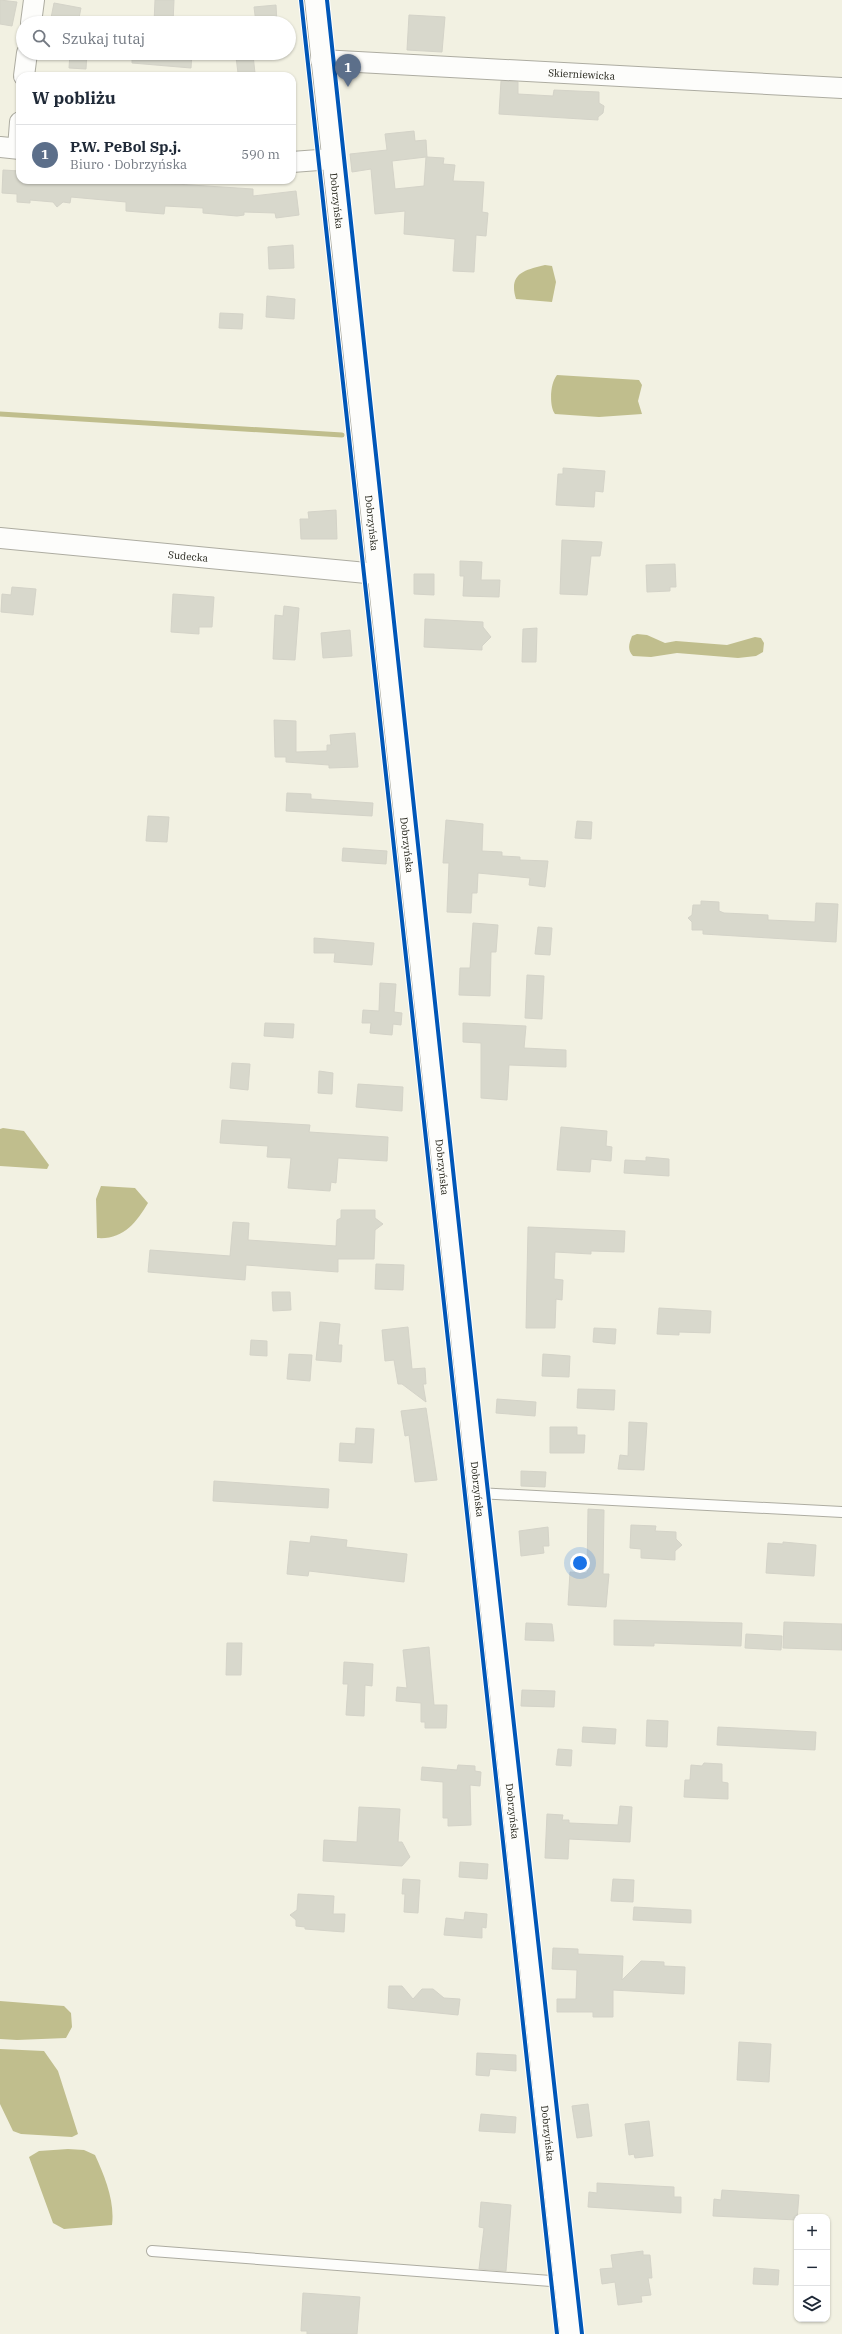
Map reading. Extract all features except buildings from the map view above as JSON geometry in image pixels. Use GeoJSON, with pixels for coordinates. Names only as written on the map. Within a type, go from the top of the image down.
{"type":"FeatureCollection","features":[{"type":"Feature","properties":{"kind":"street"},"geometry":{"type":"LineString","coordinates":[[32,16],[34,0]]}},
{"type":"Feature","properties":{"kind":"street","name":"Dobrzyńska"},"geometry":{"type":"LineString","coordinates":[[314,0],[570,2334]]}},
{"type":"Feature","properties":{"kind":"street"},"geometry":{"type":"LineString","coordinates":[[25,72],[26,60]]}},
{"type":"Feature","properties":{"kind":"street","name":"Skierniewicka"},"geometry":{"type":"LineString","coordinates":[[321,60],[842,88]]}},
{"type":"Feature","properties":{"kind":"street"},"geometry":{"type":"LineString","coordinates":[[13,148],[16,137]]}},
{"type":"Feature","properties":{"kind":"street"},"geometry":{"type":"LineString","coordinates":[[296,162],[332,159]]}},
{"type":"Feature","properties":{"kind":"street","name":"Sudecka"},"geometry":{"type":"LineString","coordinates":[[0,538],[377,574]]}},
{"type":"Feature","properties":{"kind":"lane"},"geometry":{"type":"LineString","coordinates":[[477,1493],[842,1512]]}},
{"type":"Feature","properties":{"kind":"lane"},"geometry":{"type":"LineString","coordinates":[[152,2251],[564,2282]]}},
{"type":"Feature","properties":{"kind":"shaded area"},"geometry":{"type":"Polygon","coordinates":[[[545,265],[552,266],[556,282],[552,302],[516,299],[514,283],[516,278],[525,271],[545,265]]]}},
{"type":"Feature","properties":{"kind":"shaded area"},"geometry":{"type":"Polygon","coordinates":[[[557,375],[639,380],[642,385],[638,401],[642,414],[599,417],[555,414],[552,406],[551,394],[553,383],[557,375]]]}},
{"type":"Feature","properties":{"kind":"shaded area"},"geometry":{"type":"Polygon","coordinates":[[[637,634],[647,635],[665,643],[676,641],[727,645],[755,637],[761,638],[764,643],[763,652],[756,656],[738,658],[677,653],[651,657],[633,656],[629,649],[629,644],[632,636],[637,634]]]}},
{"type":"Feature","properties":{"kind":"shaded area"},"geometry":{"type":"Polygon","coordinates":[[[3,1128],[24,1131],[49,1165],[47,1169],[0,1166],[0,1129],[3,1128]]]}},
{"type":"Feature","properties":{"kind":"shaded area"},"geometry":{"type":"Polygon","coordinates":[[[101,1186],[135,1188],[148,1203],[139,1217],[128,1229],[106,1238],[97,1238],[96,1199],[101,1186]]]}},
{"type":"Feature","properties":{"kind":"shaded area"},"geometry":{"type":"Polygon","coordinates":[[[0,2001],[64,2006],[71,2013],[72,2027],[66,2038],[17,2040],[0,2039],[0,2001]]]}},
{"type":"Feature","properties":{"kind":"shaded area"},"geometry":{"type":"Polygon","coordinates":[[[0,2049],[44,2051],[58,2071],[78,2134],[72,2137],[21,2134],[13,2131],[0,2104],[0,2049]]]}},
{"type":"Feature","properties":{"kind":"shaded area"},"geometry":{"type":"Polygon","coordinates":[[[68,2149],[84,2150],[95,2155],[106,2180],[111,2198],[113,2216],[112,2225],[64,2229],[53,2223],[29,2157],[39,2151],[68,2149]]]}},
{"type":"Feature","properties":{"kind":"waterway"},"geometry":{"type":"LineString","coordinates":[[0,414],[342,435]]}},
{"type":"Feature","properties":{"kind":"cycle path"},"geometry":{"type":"LineString","coordinates":[[301,0],[557,2334]]}},
{"type":"Feature","properties":{"kind":"cycle path"},"geometry":{"type":"LineString","coordinates":[[327,0],[482,1439],[582,2334]]}},
{"type":"Feature","properties":{"kind":"place","name":"P.W. PeBol Sp.j."},"geometry":{"type":"Point","coordinates":[348,87]}}]}
